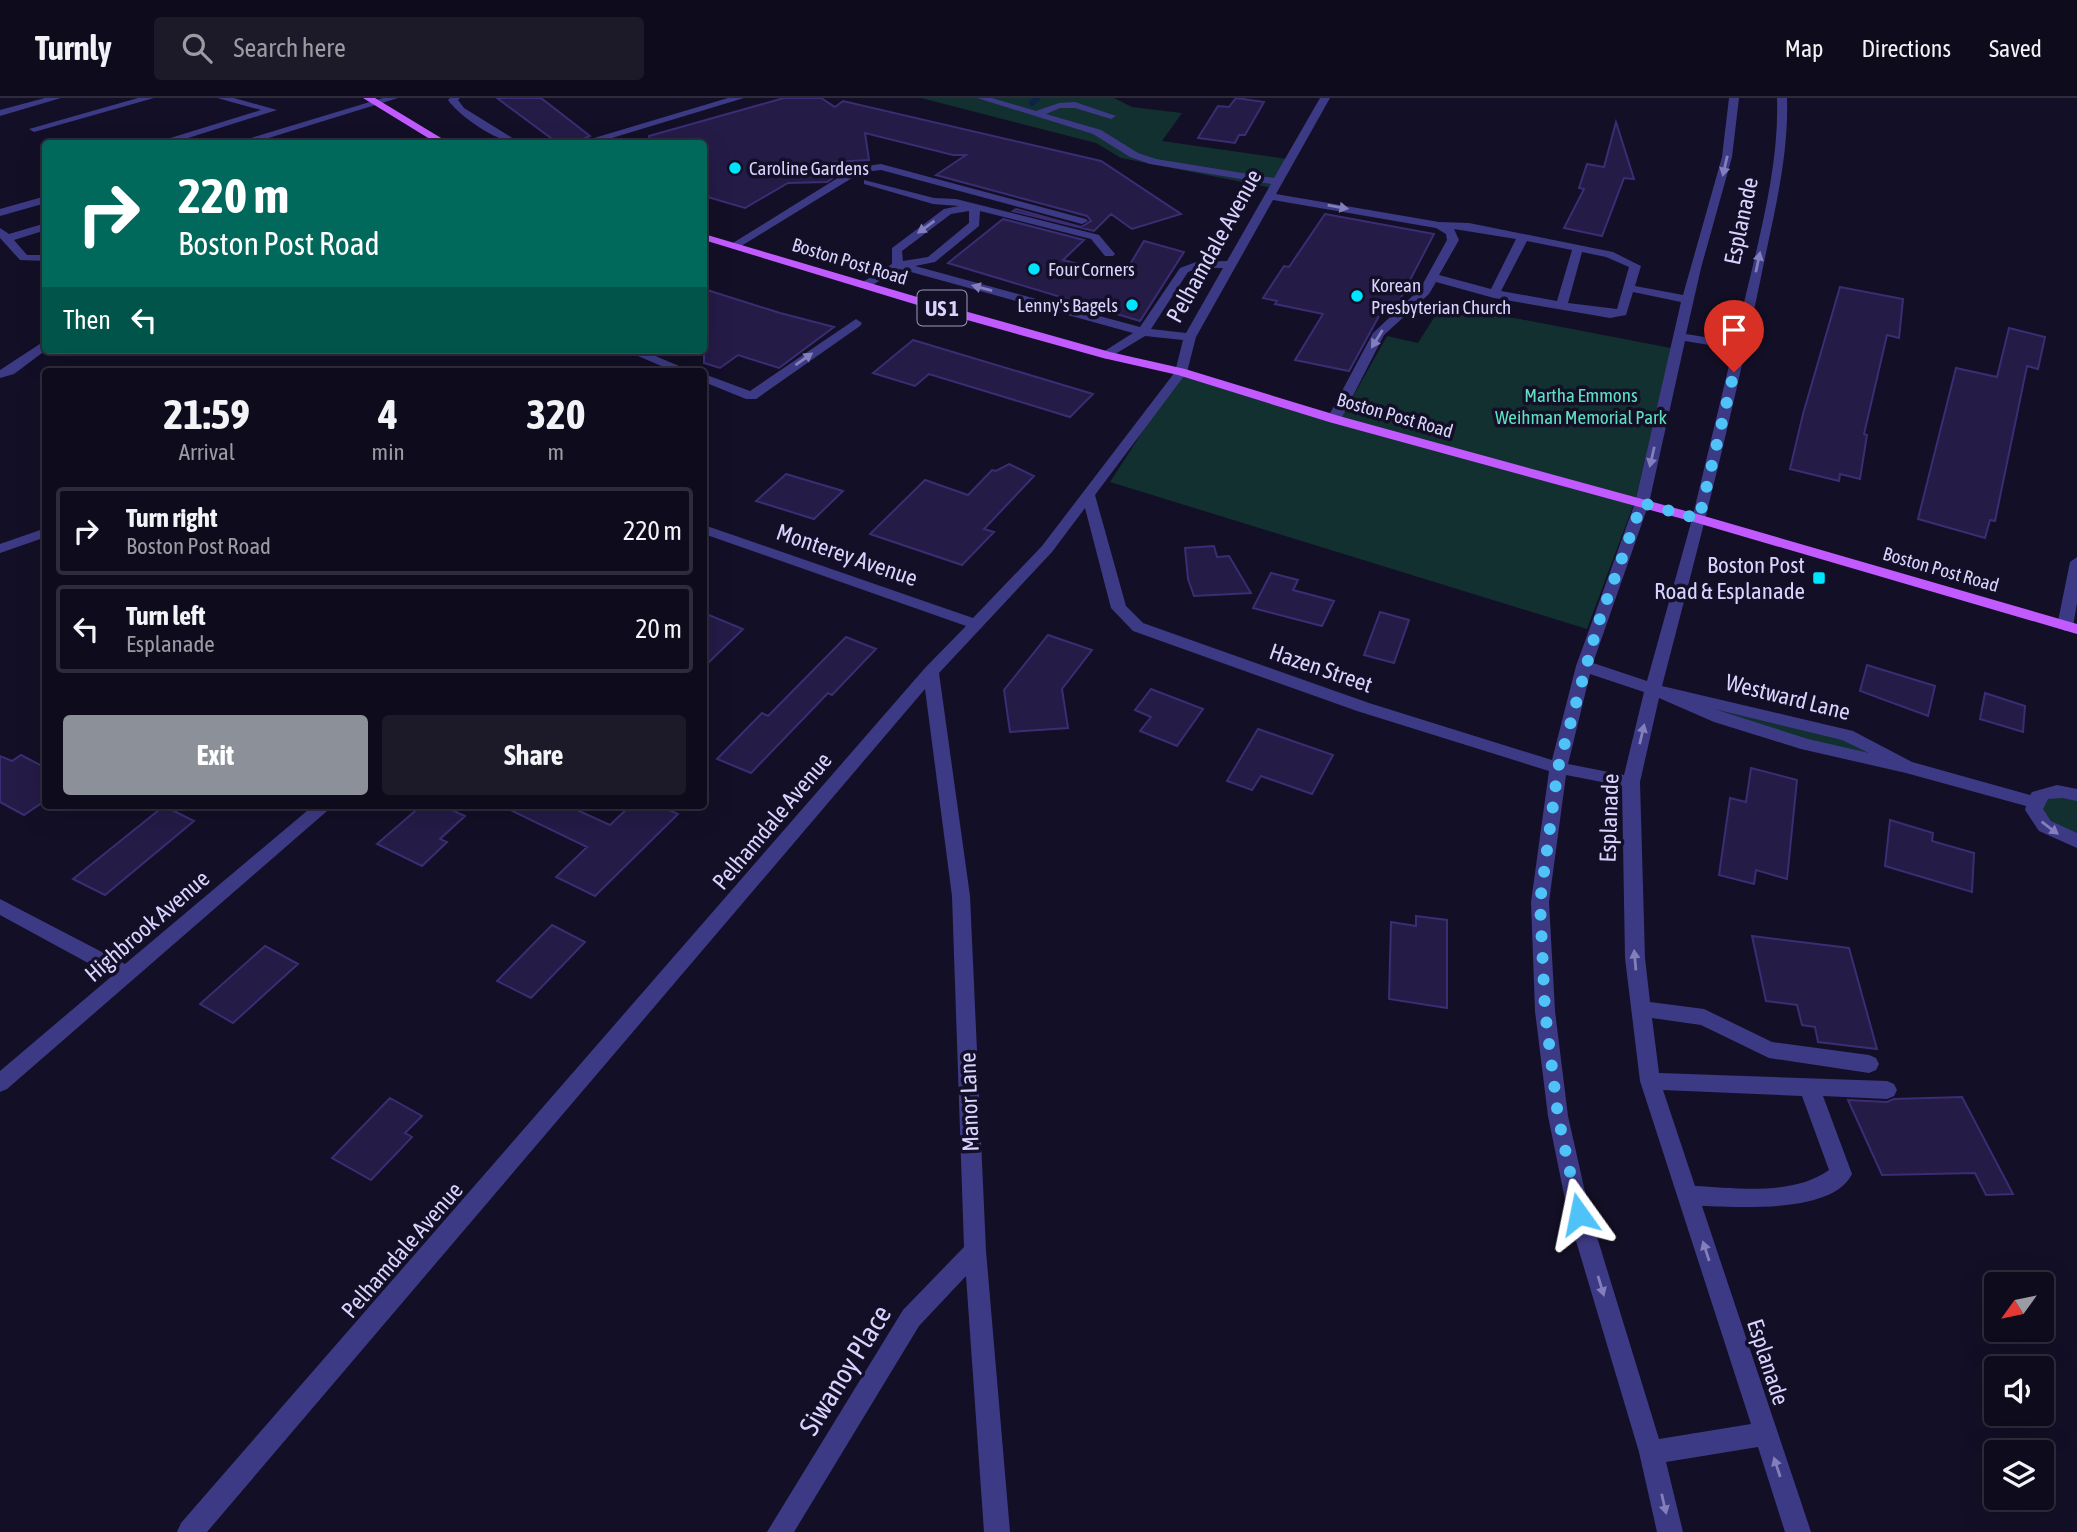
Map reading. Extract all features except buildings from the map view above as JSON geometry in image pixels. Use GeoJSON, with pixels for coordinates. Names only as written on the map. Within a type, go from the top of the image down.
{"type":"FeatureCollection","features":[{"type":"Feature","properties":{"kind":"main road"},"geometry":{"type":"LineString","coordinates":[[373,100],[439,140]]}},
{"type":"Feature","properties":{"kind":"main road","name":"Boston Post Road"},"geometry":{"type":"LineString","coordinates":[[707,238],[1107,355],[1181,372],[1334,419],[1699,519],[2071,627]]}},
{"type":"Feature","properties":{"kind":"street"},"geometry":{"type":"LineString","coordinates":[[27,123],[56,98]]}},
{"type":"Feature","properties":{"kind":"street"},"geometry":{"type":"LineString","coordinates":[[0,113],[27,123],[149,98]]}},
{"type":"Feature","properties":{"kind":"street"},"geometry":{"type":"LineString","coordinates":[[170,140],[272,110],[222,98]]}},
{"type":"Feature","properties":{"kind":"street"},"geometry":{"type":"LineString","coordinates":[[248,140],[373,100],[393,98]]}},
{"type":"Feature","properties":{"kind":"street"},"geometry":{"type":"LineString","coordinates":[[455,98],[453,100],[461,110],[510,140]]}},
{"type":"Feature","properties":{"kind":"street"},"geometry":{"type":"LineString","coordinates":[[593,140],[739,98]]}},
{"type":"Feature","properties":{"kind":"street"},"geometry":{"type":"LineString","coordinates":[[982,98],[1097,132],[1134,155],[1154,162],[1279,182]]}},
{"type":"Feature","properties":{"kind":"street","name":"Pelhamdale Avenue"},"geometry":{"type":"LineString","coordinates":[[190,1532],[932,672],[1047,549],[1089,496],[1181,372],[1190,337],[1325,98]]}},
{"type":"Feature","properties":{"kind":"street","name":"Esplanade"},"geometry":{"type":"LineString","coordinates":[[1670,1532],[1651,1452],[1579,1214],[1558,1116],[1545,1011],[1540,902],[1558,768],[1584,666],[1604,602],[1642,503],[1679,336],[1727,157],[1734,98]]}},
{"type":"Feature","properties":{"kind":"street","name":"Esplanade"},"geometry":{"type":"LineString","coordinates":[[1782,98],[1783,125],[1776,175],[1740,347],[1699,519],[1630,782],[1634,958],[1650,1081],[1798,1532]]}},
{"type":"Feature","properties":{"kind":"street"},"geometry":{"type":"LineString","coordinates":[[1040,113],[1056,102],[1069,101],[1111,116]]}},
{"type":"Feature","properties":{"kind":"street"},"geometry":{"type":"LineString","coordinates":[[734,246],[848,176],[862,169],[881,167],[1082,220]]}},
{"type":"Feature","properties":{"kind":"street"},"geometry":{"type":"LineString","coordinates":[[868,182],[933,201],[956,202],[1095,237],[1109,254]]}},
{"type":"Feature","properties":{"kind":"street"},"geometry":{"type":"LineString","coordinates":[[1270,196],[1439,225],[1469,226],[1609,254],[1635,266],[1622,312],[1610,314],[1494,294],[1433,277]]}},
{"type":"Feature","properties":{"kind":"street"},"geometry":{"type":"LineString","coordinates":[[0,213],[42,200]]}},
{"type":"Feature","properties":{"kind":"street"},"geometry":{"type":"LineString","coordinates":[[865,285],[898,265],[931,260],[975,224],[974,206]]}},
{"type":"Feature","properties":{"kind":"street"},"geometry":{"type":"LineString","coordinates":[[898,265],[896,250],[948,211],[974,206]]}},
{"type":"Feature","properties":{"kind":"street"},"geometry":{"type":"LineString","coordinates":[[1334,419],[1379,332],[1425,291],[1433,277],[1452,240],[1451,232],[1439,225]]}},
{"type":"Feature","properties":{"kind":"street"},"geometry":{"type":"LineString","coordinates":[[3,234],[42,227]]}},
{"type":"Feature","properties":{"kind":"street"},"geometry":{"type":"LineString","coordinates":[[3,234],[24,258],[42,258]]}},
{"type":"Feature","properties":{"kind":"street"},"geometry":{"type":"LineString","coordinates":[[1494,294],[1523,237]]}},
{"type":"Feature","properties":{"kind":"street"},"geometry":{"type":"LineString","coordinates":[[1561,306],[1578,248]]}},
{"type":"Feature","properties":{"kind":"street"},"geometry":{"type":"LineString","coordinates":[[1107,355],[1143,332],[1184,270],[1196,265],[1230,264]]}},
{"type":"Feature","properties":{"kind":"street"},"geometry":{"type":"LineString","coordinates":[[898,265],[1143,332],[1190,337]]}},
{"type":"Feature","properties":{"kind":"street"},"geometry":{"type":"LineString","coordinates":[[1629,288],[1688,300]]}},
{"type":"Feature","properties":{"kind":"street"},"geometry":{"type":"LineString","coordinates":[[707,379],[751,396],[856,323]]}},
{"type":"Feature","properties":{"kind":"street"},"geometry":{"type":"LineString","coordinates":[[1679,336],[1740,347]]}},
{"type":"Feature","properties":{"kind":"street"},"geometry":{"type":"LineString","coordinates":[[5,372],[42,347]]}},
{"type":"Feature","properties":{"kind":"street"},"geometry":{"type":"LineString","coordinates":[[640,354],[677,368]]}},
{"type":"Feature","properties":{"kind":"street","name":"Hazen Street"},"geometry":{"type":"LineString","coordinates":[[1089,496],[1119,608],[1138,627],[1363,708],[1558,768],[1630,782]]}},
{"type":"Feature","properties":{"kind":"street","name":"Monterey Avenue"},"geometry":{"type":"LineString","coordinates":[[707,530],[976,624]]}},
{"type":"Feature","properties":{"kind":"street"},"geometry":{"type":"LineString","coordinates":[[0,549],[42,533]]}},
{"type":"Feature","properties":{"kind":"street"},"geometry":{"type":"LineString","coordinates":[[2071,627],[2077,562]]}},
{"type":"Feature","properties":{"kind":"street","name":"Westward Lane"},"geometry":{"type":"LineString","coordinates":[[1584,666],[1653,689],[1720,718],[1807,745],[1906,767],[2034,802]]}},
{"type":"Feature","properties":{"kind":"street","name":"Manor Lane"},"geometry":{"type":"LineString","coordinates":[[932,672],[961,896],[975,1251],[997,1532]]}},
{"type":"Feature","properties":{"kind":"street"},"geometry":{"type":"LineString","coordinates":[[2077,795],[2047,792],[2038,796],[2034,802],[2034,810],[2045,826],[2077,841]]}},
{"type":"Feature","properties":{"kind":"street","name":"Highbrook Avenue"},"geometry":{"type":"LineString","coordinates":[[0,1083],[320,809]]}},
{"type":"Feature","properties":{"kind":"street"},"geometry":{"type":"LineString","coordinates":[[0,906],[128,975]]}},
{"type":"Feature","properties":{"kind":"street"},"geometry":{"type":"LineString","coordinates":[[1641,1009],[1704,1017],[1769,1051],[1868,1065]]}},
{"type":"Feature","properties":{"kind":"street"},"geometry":{"type":"LineString","coordinates":[[1650,1081],[1887,1090]]}},
{"type":"Feature","properties":{"kind":"street"},"geometry":{"type":"LineString","coordinates":[[1688,1195],[1771,1196],[1819,1189],[1834,1181],[1841,1174],[1809,1087]]}},
{"type":"Feature","properties":{"kind":"street","name":"Siwanoy Place"},"geometry":{"type":"LineString","coordinates":[[780,1532],[911,1318],[975,1251]]}},
{"type":"Feature","properties":{"kind":"street"},"geometry":{"type":"LineString","coordinates":[[1651,1452],[1766,1434]]}},
{"type":"Feature","properties":{"kind":"green space"},"geometry":{"type":"Polygon","coordinates":[[[921,98],[1114,98],[1132,107],[1182,113],[1162,141],[1294,160],[1277,189],[1121,158],[1096,143],[921,98]]]}},
{"type":"Feature","properties":{"kind":"green space","name":"Martha Emmons Weihman Memorial Park"},"geometry":{"type":"Polygon","coordinates":[[[1440,308],[1520,319],[1671,348],[1636,498],[1587,629],[1110,482],[1181,372],[1342,416],[1387,336],[1418,343],[1440,308]]]}},
{"type":"Feature","properties":{"kind":"green space"},"geometry":{"type":"Polygon","coordinates":[[[1702,706],[1853,742],[1888,760],[1812,743],[1702,706]]]}},
{"type":"Feature","properties":{"kind":"green space"},"geometry":{"type":"Polygon","coordinates":[[[2053,797],[2077,800],[2077,837],[2058,829],[2042,810],[2046,800],[2053,797]]]}},
{"type":"Feature","properties":{"kind":"waterway"},"geometry":{"type":"LineString","coordinates":[[1032,103],[1037,98]]}},
{"type":"Feature","properties":{"kind":"place","name":"Caroline Gardens"},"geometry":{"type":"Point","coordinates":[735,168]}},
{"type":"Feature","properties":{"kind":"place","name":"Four Corners"},"geometry":{"type":"Point","coordinates":[1034,269]}},
{"type":"Feature","properties":{"kind":"place","name":"Korean Presbyterian Church"},"geometry":{"type":"Point","coordinates":[1357,296]}},
{"type":"Feature","properties":{"kind":"place","name":"Lenny's Bagels"},"geometry":{"type":"Point","coordinates":[1132,305]}},
{"type":"Feature","properties":{"kind":"place","name":"Boston Post Road & Esplanade"},"geometry":{"type":"Point","coordinates":[1819,578]}},
{"type":"Feature","properties":{"kind":"route"},"geometry":{"type":"LineString","coordinates":[[1579,1214],[1558,1116],[1545,1011],[1540,902],[1558,768],[1584,666],[1604,602],[1642,503],[1699,519],[1734,372]]}}]}
